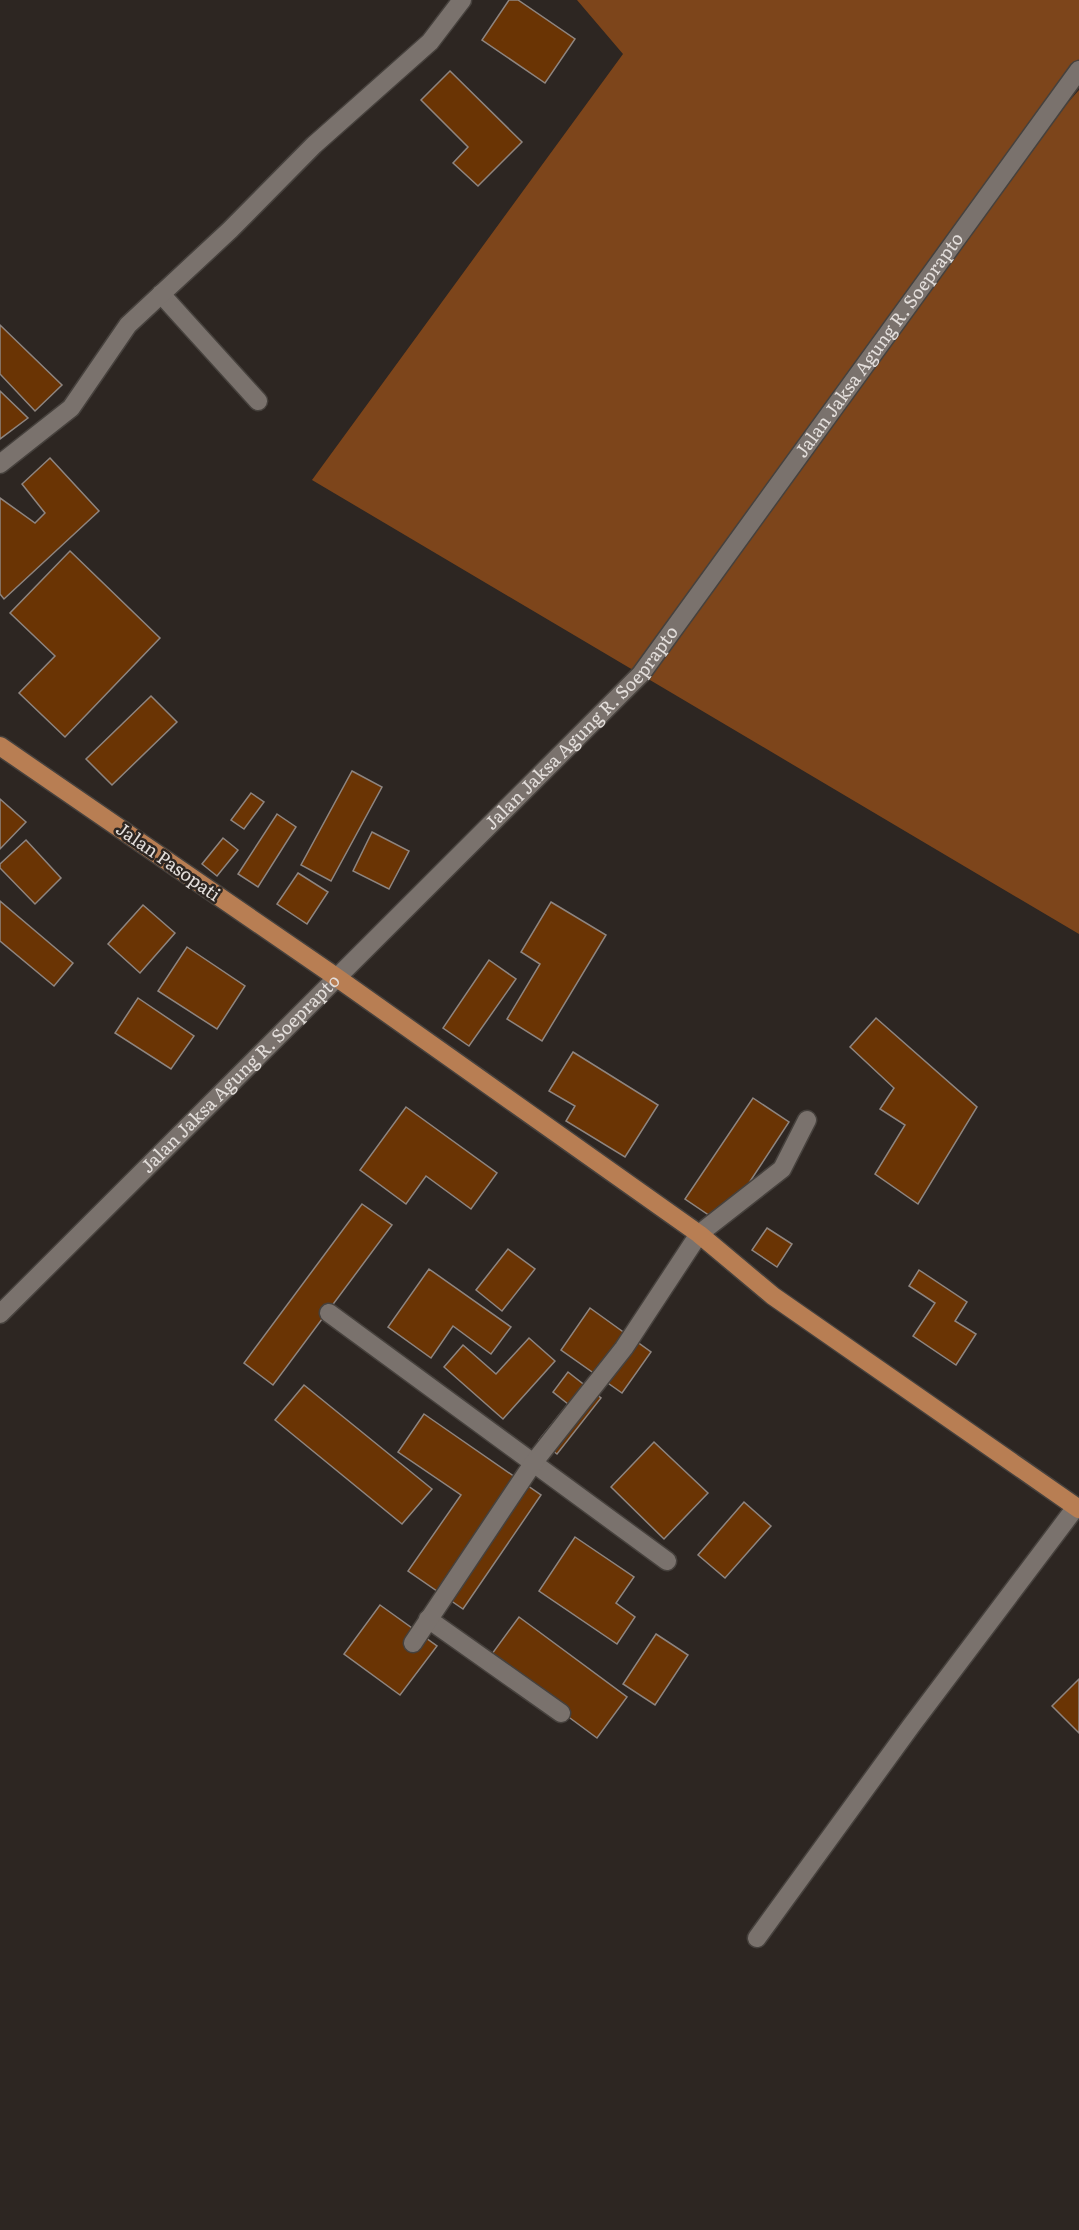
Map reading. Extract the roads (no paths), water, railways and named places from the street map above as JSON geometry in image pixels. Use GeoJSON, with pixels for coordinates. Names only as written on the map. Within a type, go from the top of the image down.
{"type":"FeatureCollection","features":[{"type":"Feature","properties":{"kind":"main road","name":"Jalan Pasopati"},"geometry":{"type":"LineString","coordinates":[[0,746],[336,977],[699,1234],[773,1296],[1077,1508]]}},
{"type":"Feature","properties":{"kind":"street"},"geometry":{"type":"LineString","coordinates":[[0,464],[71,408],[128,325],[314,145],[430,42],[462,0]]}},
{"type":"Feature","properties":{"kind":"street","name":"Jalan Jaksa Agung R. Soeprapto"},"geometry":{"type":"LineString","coordinates":[[0,1314],[641,674],[1079,70]]}},
{"type":"Feature","properties":{"kind":"street"},"geometry":{"type":"LineString","coordinates":[[161,294],[258,401]]}},
{"type":"Feature","properties":{"kind":"street"},"geometry":{"type":"LineString","coordinates":[[413,1642],[534,1462],[624,1348],[699,1234],[782,1169],[807,1120]]}},
{"type":"Feature","properties":{"kind":"street"},"geometry":{"type":"LineString","coordinates":[[329,1313],[667,1561]]}},
{"type":"Feature","properties":{"kind":"street"},"geometry":{"type":"LineString","coordinates":[[757,1938],[911,1726],[1077,1508]]}},
{"type":"Feature","properties":{"kind":"street"},"geometry":{"type":"LineString","coordinates":[[428,1619],[561,1713]]}}]}
